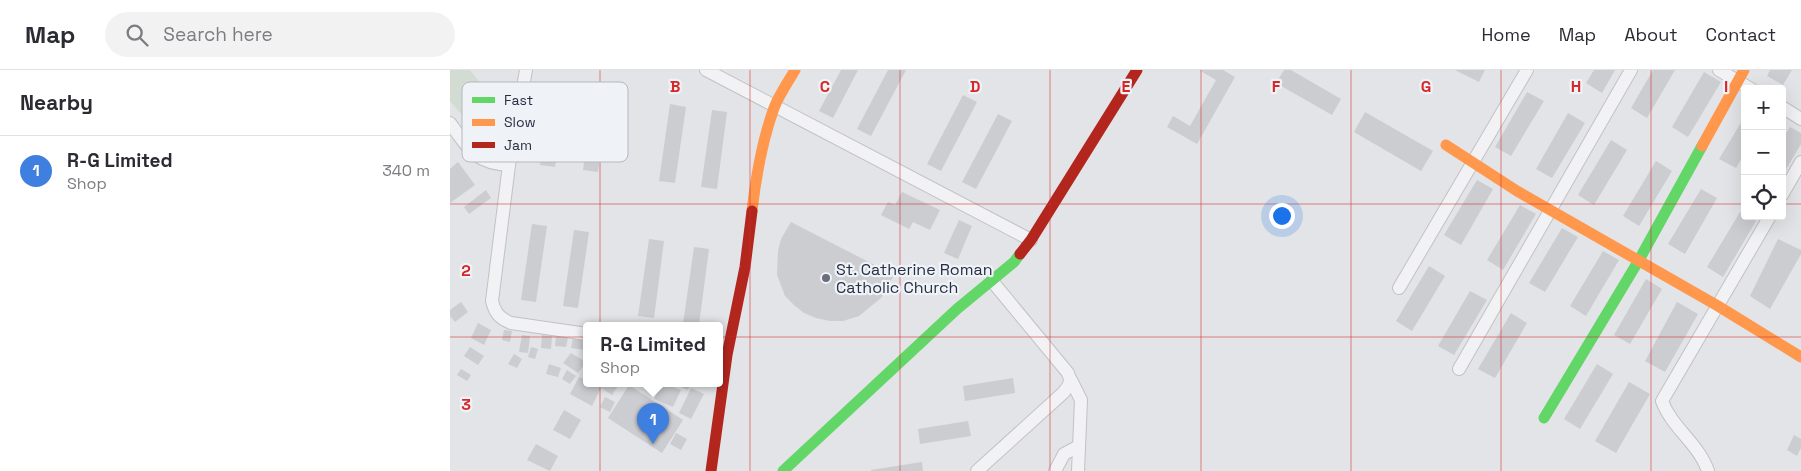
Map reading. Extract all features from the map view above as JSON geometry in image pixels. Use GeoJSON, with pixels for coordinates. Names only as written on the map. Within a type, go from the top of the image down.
{"type":"FeatureCollection","features":[{"type":"Feature","properties":{"kind":"street"},"geometry":{"type":"LineString","coordinates":[[706,70],[1031,240]]}},
{"type":"Feature","properties":{"kind":"street"},"geometry":{"type":"LineString","coordinates":[[723,355],[745,267],[757,174],[764,141],[776,106],[795,70]]}},
{"type":"Feature","properties":{"kind":"street"},"geometry":{"type":"LineString","coordinates":[[784,471],[957,309],[1014,262],[1031,240],[1137,70]]}},
{"type":"Feature","properties":{"kind":"street"},"geometry":{"type":"LineString","coordinates":[[1399,288],[1527,70]]}},
{"type":"Feature","properties":{"kind":"street"},"geometry":{"type":"LineString","coordinates":[[1459,369],[1631,70]]}},
{"type":"Feature","properties":{"kind":"street"},"geometry":{"type":"LineString","coordinates":[[1544,418],[1639,260],[1741,75],[1719,70]]}},
{"type":"Feature","properties":{"kind":"street"},"geometry":{"type":"LineString","coordinates":[[1786,109],[1801,118]]}},
{"type":"Feature","properties":{"kind":"street"},"geometry":{"type":"LineString","coordinates":[[450,122],[462,140]]}},
{"type":"Feature","properties":{"kind":"street"},"geometry":{"type":"LineString","coordinates":[[1446,145],[1517,191],[1718,306],[1801,357]]}},
{"type":"Feature","properties":{"kind":"street"},"geometry":{"type":"LineString","coordinates":[[488,162],[509,165]]}},
{"type":"Feature","properties":{"kind":"street"},"geometry":{"type":"LineString","coordinates":[[510,162],[492,301],[495,312],[501,319],[511,322],[583,333]]}},
{"type":"Feature","properties":{"kind":"street"},"geometry":{"type":"LineString","coordinates":[[1786,188],[1801,162]]}},
{"type":"Feature","properties":{"kind":"street"},"geometry":{"type":"LineString","coordinates":[[1708,471],[1692,444],[1667,414],[1662,401],[1768,220]]}},
{"type":"Feature","properties":{"kind":"street"},"geometry":{"type":"LineString","coordinates":[[992,281],[1068,373],[1081,400],[1078,471]]}},
{"type":"Feature","properties":{"kind":"street"},"geometry":{"type":"LineString","coordinates":[[977,471],[1063,393],[1071,380]]}},
{"type":"Feature","properties":{"kind":"street"},"geometry":{"type":"LineString","coordinates":[[711,471],[720,387]]}},
{"type":"Feature","properties":{"kind":"street"},"geometry":{"type":"LineString","coordinates":[[1055,471],[1064,454],[1079,446]]}},
{"type":"Feature","properties":{"kind":"shaded area"},"geometry":{"type":"Polygon","coordinates":[[[450,70],[470,70],[480,82],[462,82],[462,115],[450,101],[450,70]]]}},
{"type":"Feature","properties":{"kind":"building"},"geometry":{"type":"Polygon","coordinates":[[[841,70],[858,70],[833,118],[819,111],[841,70]]]}},
{"type":"Feature","properties":{"kind":"building"},"geometry":{"type":"Polygon","coordinates":[[[888,70],[906,70],[871,136],[857,129],[888,70]]]}},
{"type":"Feature","properties":{"kind":"building"},"geometry":{"type":"Polygon","coordinates":[[[1199,70],[1223,70],[1235,77],[1197,144],[1167,127],[1173,116],[1190,126],[1216,80],[1199,70]]]}},
{"type":"Feature","properties":{"kind":"building"},"geometry":{"type":"Polygon","coordinates":[[[1284,70],[1291,70],[1341,99],[1332,115],[1276,83],[1284,70]]]}},
{"type":"Feature","properties":{"kind":"building"},"geometry":{"type":"Polygon","coordinates":[[[1455,70],[1485,70],[1479,82],[1455,70]]]}},
{"type":"Feature","properties":{"kind":"building"},"geometry":{"type":"Polygon","coordinates":[[[1594,70],[1615,70],[1602,93],[1586,83],[1594,70]]]}},
{"type":"Feature","properties":{"kind":"building"},"geometry":{"type":"Polygon","coordinates":[[[1653,70],[1675,70],[1647,118],[1631,108],[1653,70]]]}},
{"type":"Feature","properties":{"kind":"building"},"geometry":{"type":"Polygon","coordinates":[[[1770,70],[1792,70],[1783,85],[1767,76],[1770,70]]]}},
{"type":"Feature","properties":{"kind":"building"},"geometry":{"type":"Polygon","coordinates":[[[1704,72],[1721,82],[1688,137],[1672,127],[1704,72]]]}},
{"type":"Feature","properties":{"kind":"building"},"geometry":{"type":"Polygon","coordinates":[[[1527,92],[1544,101],[1511,156],[1495,147],[1527,92]]]}},
{"type":"Feature","properties":{"kind":"building"},"geometry":{"type":"Polygon","coordinates":[[[963,95],[977,102],[941,171],[927,164],[963,95]]]}},
{"type":"Feature","properties":{"kind":"building"},"geometry":{"type":"Polygon","coordinates":[[[670,104],[686,107],[675,183],[659,181],[670,104]]]}},
{"type":"Feature","properties":{"kind":"building"},"geometry":{"type":"Polygon","coordinates":[[[712,110],[727,112],[717,189],[701,187],[712,110]]]}},
{"type":"Feature","properties":{"kind":"building"},"geometry":{"type":"Polygon","coordinates":[[[1365,112],[1433,151],[1421,171],[1354,132],[1365,112]]]}},
{"type":"Feature","properties":{"kind":"building"},"geometry":{"type":"Polygon","coordinates":[[[1568,113],[1585,123],[1552,178],[1536,169],[1568,113]]]}},
{"type":"Feature","properties":{"kind":"building"},"geometry":{"type":"Polygon","coordinates":[[[998,114],[1012,121],[976,189],[962,182],[998,114]]]}},
{"type":"Feature","properties":{"kind":"building"},"geometry":{"type":"Polygon","coordinates":[[[1741,123],[1741,160],[1736,168],[1719,159],[1741,123]]]}},
{"type":"Feature","properties":{"kind":"building"},"geometry":{"type":"Polygon","coordinates":[[[1790,127],[1801,133],[1801,144],[1786,169],[1786,133],[1790,127]]]}},
{"type":"Feature","properties":{"kind":"building"},"geometry":{"type":"Polygon","coordinates":[[[1611,140],[1627,150],[1594,205],[1578,195],[1611,140]]]}},
{"type":"Feature","properties":{"kind":"building"},"geometry":{"type":"Polygon","coordinates":[[[1656,161],[1672,171],[1639,226],[1623,216],[1656,161]]]}},
{"type":"Feature","properties":{"kind":"building"},"geometry":{"type":"Polygon","coordinates":[[[458,162],[475,185],[450,203],[450,169],[458,162]]]}},
{"type":"Feature","properties":{"kind":"building"},"geometry":{"type":"Polygon","coordinates":[[[540,162],[556,162],[555,167],[540,165],[540,162]]]}},
{"type":"Feature","properties":{"kind":"building"},"geometry":{"type":"Polygon","coordinates":[[[584,162],[599,162],[598,172],[583,170],[584,162]]]}},
{"type":"Feature","properties":{"kind":"building"},"geometry":{"type":"Polygon","coordinates":[[[1477,180],[1493,189],[1461,245],[1444,235],[1477,180]]]}},
{"type":"Feature","properties":{"kind":"building"},"geometry":{"type":"Polygon","coordinates":[[[1701,189],[1717,198],[1685,254],[1668,244],[1701,189]]]}},
{"type":"Feature","properties":{"kind":"building"},"geometry":{"type":"Polygon","coordinates":[[[486,190],[491,198],[469,214],[464,207],[486,190]]]}},
{"type":"Feature","properties":{"kind":"building"},"geometry":{"type":"Polygon","coordinates":[[[902,192],[940,210],[930,230],[913,222],[909,229],[881,215],[888,202],[895,205],[902,192]]]}},
{"type":"Feature","properties":{"kind":"building"},"geometry":{"type":"Polygon","coordinates":[[[1520,205],[1536,214],[1503,270],[1487,260],[1520,205]]]}},
{"type":"Feature","properties":{"kind":"building"},"geometry":{"type":"Polygon","coordinates":[[[1740,212],[1741,220],[1756,221],[1723,277],[1707,267],[1740,212]]]}},
{"type":"Feature","properties":{"kind":"building"},"geometry":{"type":"Polygon","coordinates":[[[959,220],[972,226],[958,259],[944,253],[959,220]]]}},
{"type":"Feature","properties":{"kind":"building"},"geometry":{"type":"Polygon","coordinates":[[[791,222],[894,275],[881,298],[859,316],[843,321],[816,318],[804,313],[794,305],[785,296],[777,275],[778,251],[781,239],[791,222]]]}},
{"type":"Feature","properties":{"kind":"building"},"geometry":{"type":"Polygon","coordinates":[[[532,224],[547,226],[536,302],[521,300],[532,224]]]}},
{"type":"Feature","properties":{"kind":"building"},"geometry":{"type":"Polygon","coordinates":[[[1562,228],[1578,237],[1545,292],[1529,283],[1562,228]]]}},
{"type":"Feature","properties":{"kind":"building"},"geometry":{"type":"Polygon","coordinates":[[[574,230],[589,232],[578,308],[563,306],[574,230]]]}},
{"type":"Feature","properties":{"kind":"building"},"geometry":{"type":"Polygon","coordinates":[[[649,239],[664,241],[654,318],[638,316],[649,239]]]}},
{"type":"Feature","properties":{"kind":"building"},"geometry":{"type":"Polygon","coordinates":[[[1778,239],[1801,250],[1801,254],[1770,309],[1750,296],[1778,239]]]}},
{"type":"Feature","properties":{"kind":"building"},"geometry":{"type":"Polygon","coordinates":[[[694,247],[709,249],[699,322],[683,322],[694,247]]]}},
{"type":"Feature","properties":{"kind":"building"},"geometry":{"type":"Polygon","coordinates":[[[1603,251],[1619,260],[1586,316],[1570,306],[1603,251]]]}},
{"type":"Feature","properties":{"kind":"building"},"geometry":{"type":"Polygon","coordinates":[[[1429,266],[1445,276],[1412,331],[1396,321],[1429,266]]]}},
{"type":"Feature","properties":{"kind":"building"},"geometry":{"type":"Polygon","coordinates":[[[1646,279],[1662,289],[1630,344],[1614,335],[1646,279]]]}},
{"type":"Feature","properties":{"kind":"building"},"geometry":{"type":"Polygon","coordinates":[[[1470,291],[1487,300],[1454,355],[1438,346],[1470,291]]]}},
{"type":"Feature","properties":{"kind":"building"},"geometry":{"type":"Polygon","coordinates":[[[461,302],[468,312],[455,322],[450,316],[450,310],[461,302]]]}},
{"type":"Feature","properties":{"kind":"building"},"geometry":{"type":"Polygon","coordinates":[[[1677,302],[1698,314],[1665,372],[1645,361],[1677,302]]]}},
{"type":"Feature","properties":{"kind":"building"},"geometry":{"type":"Polygon","coordinates":[[[1511,313],[1527,323],[1495,378],[1478,369],[1511,313]]]}},
{"type":"Feature","properties":{"kind":"building"},"geometry":{"type":"Polygon","coordinates":[[[478,323],[491,330],[484,345],[471,338],[478,323]]]}},
{"type":"Feature","properties":{"kind":"building"},"geometry":{"type":"Polygon","coordinates":[[[504,330],[512,331],[510,342],[502,340],[504,330]]]}},
{"type":"Feature","properties":{"kind":"building"},"geometry":{"type":"Polygon","coordinates":[[[522,335],[530,336],[528,353],[519,352],[522,335]]]}},
{"type":"Feature","properties":{"kind":"building"},"geometry":{"type":"Polygon","coordinates":[[[542,335],[552,336],[551,349],[541,348],[542,335]]]}},
{"type":"Feature","properties":{"kind":"building"},"geometry":{"type":"Polygon","coordinates":[[[556,337],[568,338],[566,347],[555,346],[556,337]]]}},
{"type":"Feature","properties":{"kind":"building"},"geometry":{"type":"Polygon","coordinates":[[[573,338],[583,339],[583,350],[571,348],[573,338]]]}},
{"type":"Feature","properties":{"kind":"building"},"geometry":{"type":"Polygon","coordinates":[[[470,347],[484,356],[478,365],[464,356],[470,347]]]}},
{"type":"Feature","properties":{"kind":"building"},"geometry":{"type":"Polygon","coordinates":[[[531,347],[538,349],[535,359],[528,357],[531,347]]]}},
{"type":"Feature","properties":{"kind":"building"},"geometry":{"type":"Polygon","coordinates":[[[571,353],[583,360],[583,366],[578,373],[563,363],[571,353]]]}},
{"type":"Feature","properties":{"kind":"building"},"geometry":{"type":"Polygon","coordinates":[[[514,354],[522,359],[517,368],[508,364],[514,354]]]}},
{"type":"Feature","properties":{"kind":"building"},"geometry":{"type":"Polygon","coordinates":[[[549,364],[561,368],[558,377],[546,374],[549,364]]]}},
{"type":"Feature","properties":{"kind":"building"},"geometry":{"type":"Polygon","coordinates":[[[1597,364],[1613,374],[1580,429],[1564,419],[1597,364]]]}},
{"type":"Feature","properties":{"kind":"building"},"geometry":{"type":"Polygon","coordinates":[[[461,369],[471,375],[467,381],[457,375],[461,369]]]}},
{"type":"Feature","properties":{"kind":"building"},"geometry":{"type":"Polygon","coordinates":[[[567,370],[576,376],[570,384],[562,379],[567,370]]]}},
{"type":"Feature","properties":{"kind":"building"},"geometry":{"type":"Polygon","coordinates":[[[579,377],[583,379],[583,387],[601,388],[592,406],[570,394],[579,377]]]}},
{"type":"Feature","properties":{"kind":"building"},"geometry":{"type":"Polygon","coordinates":[[[1013,378],[1015,393],[965,401],[963,386],[1013,378]]]}},
{"type":"Feature","properties":{"kind":"building"},"geometry":{"type":"Polygon","coordinates":[[[1629,382],[1650,394],[1616,453],[1595,441],[1629,382]]]}},
{"type":"Feature","properties":{"kind":"building"},"geometry":{"type":"Polygon","coordinates":[[[602,387],[617,387],[612,395],[602,387]]]}},
{"type":"Feature","properties":{"kind":"building"},"geometry":{"type":"Polygon","coordinates":[[[628,387],[632,387],[683,420],[662,453],[608,418],[628,387]]]}},
{"type":"Feature","properties":{"kind":"building"},"geometry":{"type":"Polygon","coordinates":[[[660,387],[673,387],[681,390],[673,407],[654,399],[660,387]]]}},
{"type":"Feature","properties":{"kind":"building"},"geometry":{"type":"Polygon","coordinates":[[[691,388],[704,394],[691,419],[679,413],[691,388]]]}},
{"type":"Feature","properties":{"kind":"building"},"geometry":{"type":"Polygon","coordinates":[[[605,397],[615,402],[610,412],[600,407],[605,397]]]}},
{"type":"Feature","properties":{"kind":"building"},"geometry":{"type":"Polygon","coordinates":[[[564,410],[581,420],[570,439],[553,430],[564,410]]]}},
{"type":"Feature","properties":{"kind":"building"},"geometry":{"type":"Polygon","coordinates":[[[968,421],[971,436],[920,444],[918,429],[968,421]]]}},
{"type":"Feature","properties":{"kind":"building"},"geometry":{"type":"Polygon","coordinates":[[[676,433],[687,439],[681,450],[670,444],[676,433]]]}},
{"type":"Feature","properties":{"kind":"building"},"geometry":{"type":"Polygon","coordinates":[[[1794,435],[1801,439],[1801,448],[1797,456],[1787,450],[1794,435]]]}},
{"type":"Feature","properties":{"kind":"building"},"geometry":{"type":"Polygon","coordinates":[[[536,444],[558,456],[550,471],[527,460],[536,444]]]}},
{"type":"Feature","properties":{"kind":"building"},"geometry":{"type":"Polygon","coordinates":[[[922,462],[923,471],[871,471],[871,470],[922,462]]]}},
{"type":"Feature","properties":{"kind":"traffic: fast"},"geometry":{"type":"LineString","coordinates":[[1544,418],[1639,260],[1702,146]]}},
{"type":"Feature","properties":{"kind":"traffic: fast"},"geometry":{"type":"LineString","coordinates":[[783,471],[957,309],[1014,262],[1020,254]]}},
{"type":"Feature","properties":{"kind":"traffic: slow"},"geometry":{"type":"LineString","coordinates":[[752,211],[755,185],[766,133],[778,98],[795,70]]}},
{"type":"Feature","properties":{"kind":"traffic: slow"},"geometry":{"type":"LineString","coordinates":[[1702,146],[1744,70]]}},
{"type":"Feature","properties":{"kind":"traffic: slow"},"geometry":{"type":"LineString","coordinates":[[1446,145],[1517,191],[1718,306],[1801,357]]}},
{"type":"Feature","properties":{"kind":"traffic: jam"},"geometry":{"type":"LineString","coordinates":[[1020,254],[1031,240],[1137,70]]}},
{"type":"Feature","properties":{"kind":"traffic: jam"},"geometry":{"type":"LineString","coordinates":[[723,384],[745,267],[752,211]]}},
{"type":"Feature","properties":{"kind":"traffic: jam"},"geometry":{"type":"LineString","coordinates":[[711,471],[723,387]]}},
{"type":"Feature","properties":{"kind":"place","name":"St. Catherine Roman Catholic Church"},"geometry":{"type":"Point","coordinates":[826,278]}},
{"type":"Feature","properties":{"kind":"place","name":"R-G Limited"},"geometry":{"type":"Point","coordinates":[653,444]}}]}
